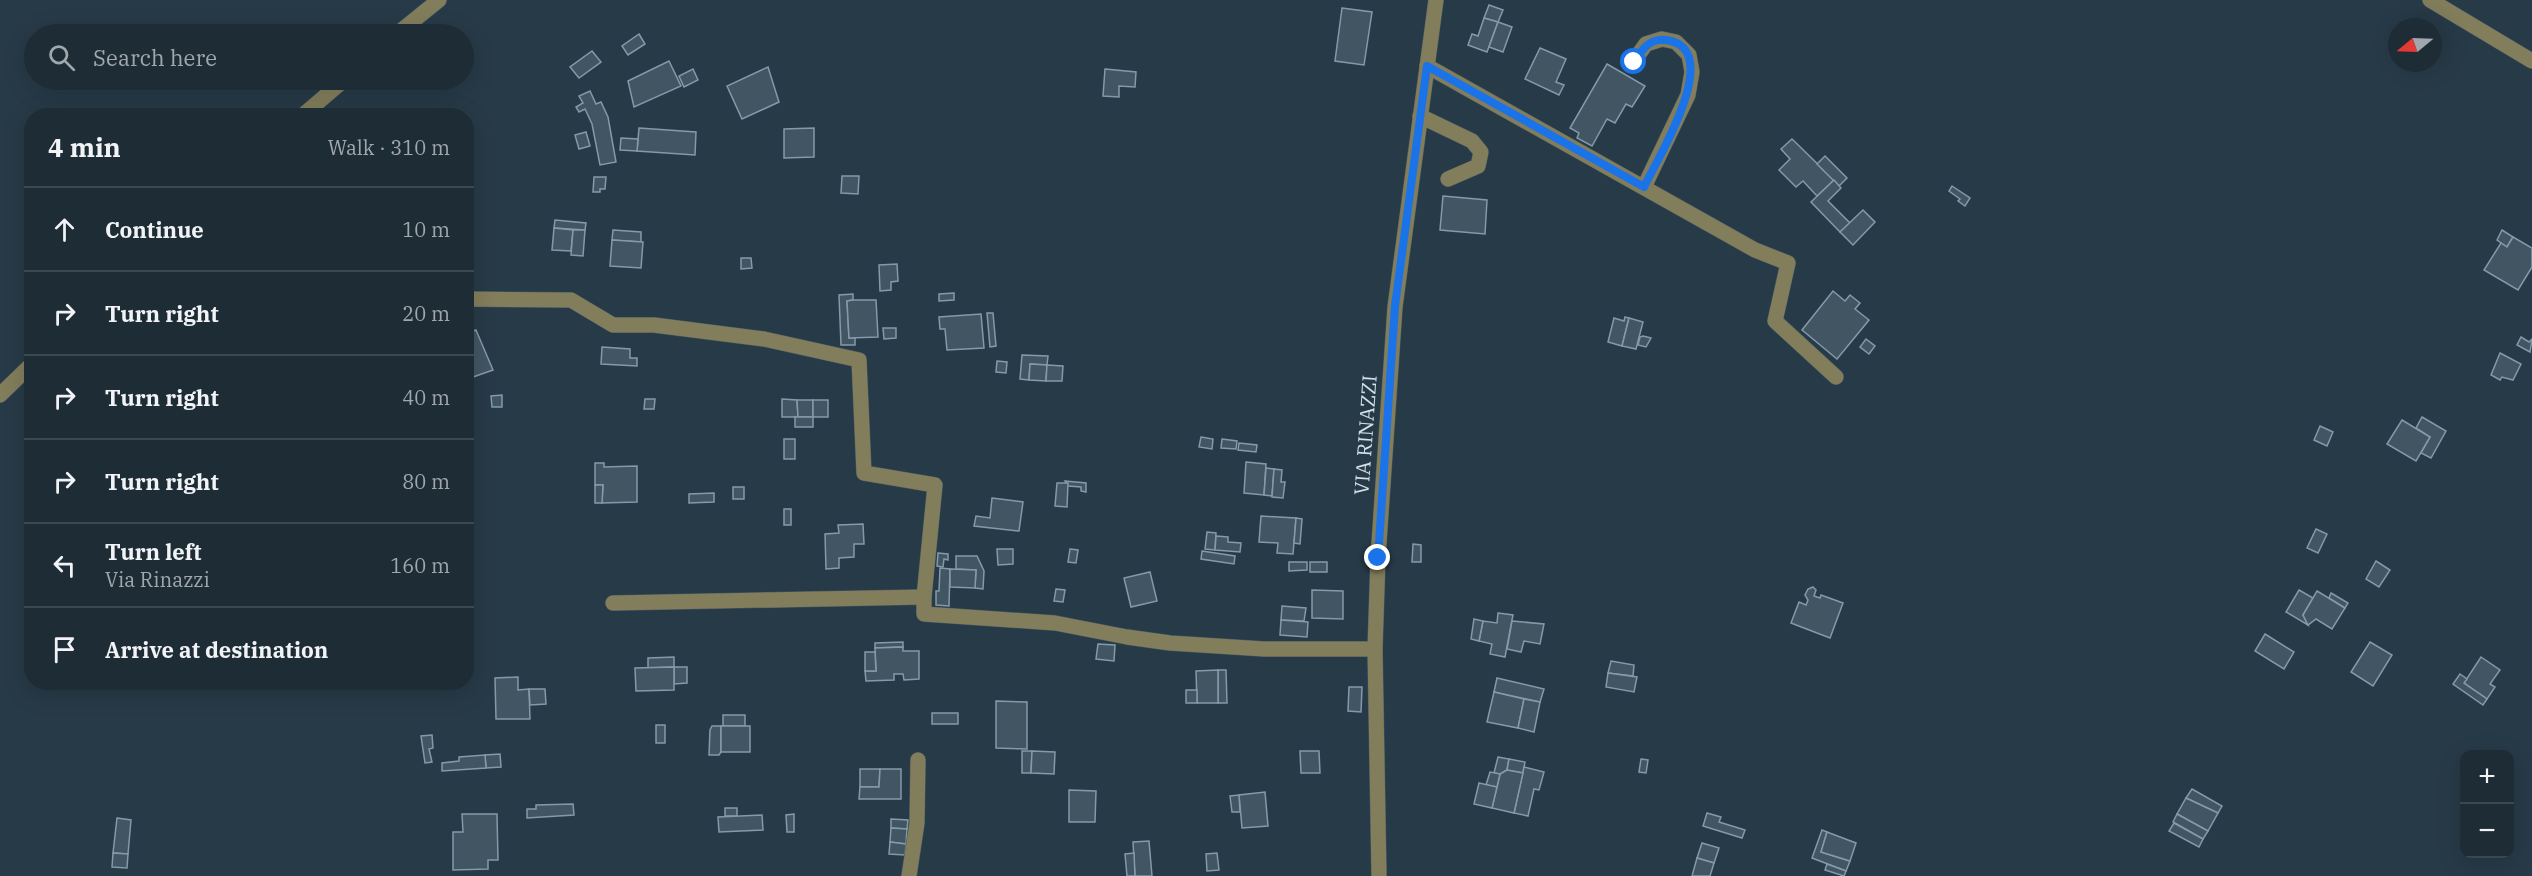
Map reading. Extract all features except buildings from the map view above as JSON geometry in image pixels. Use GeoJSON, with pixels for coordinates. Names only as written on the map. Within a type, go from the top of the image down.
{"type":"FeatureCollection","features":[{"type":"Feature","properties":{"kind":"street"},"geometry":{"type":"LineString","coordinates":[[409,24],[439,0]]}},
{"type":"Feature","properties":{"kind":"street","name":"VIA RINAZZI"},"geometry":{"type":"LineString","coordinates":[[1379,876],[1375,649],[1378,558],[1395,306],[1436,0]]}},
{"type":"Feature","properties":{"kind":"street"},"geometry":{"type":"LineString","coordinates":[[2430,0],[2532,61]]}},
{"type":"Feature","properties":{"kind":"street"},"geometry":{"type":"LineString","coordinates":[[1634,62],[1646,44],[1662,39],[1676,42],[1689,55],[1692,72],[1688,95],[1644,187]]}},
{"type":"Feature","properties":{"kind":"street"},"geometry":{"type":"LineString","coordinates":[[1427,66],[1755,250],[1788,263],[1775,321],[1836,377]]}},
{"type":"Feature","properties":{"kind":"street"},"geometry":{"type":"LineString","coordinates":[[311,108],[332,90]]}},
{"type":"Feature","properties":{"kind":"street"},"geometry":{"type":"LineString","coordinates":[[1420,116],[1472,141],[1481,152],[1478,166],[1448,179]]}},
{"type":"Feature","properties":{"kind":"street"},"geometry":{"type":"LineString","coordinates":[[474,299],[571,300],[614,325],[654,325],[764,339],[859,360],[864,473],[935,485],[924,614],[1055,623],[1170,643],[1264,649],[1375,649]]}},
{"type":"Feature","properties":{"kind":"street"},"geometry":{"type":"LineString","coordinates":[[0,395],[24,372]]}},
{"type":"Feature","properties":{"kind":"street"},"geometry":{"type":"LineString","coordinates":[[613,603],[924,597]]}},
{"type":"Feature","properties":{"kind":"street"},"geometry":{"type":"LineString","coordinates":[[909,876],[917,824],[918,760]]}},
{"type":"Feature","properties":{"kind":"route"},"geometry":{"type":"LineString","coordinates":[[1378,558],[1395,306],[1427,66],[1644,187],[1688,95],[1692,72],[1689,55],[1676,42],[1662,39],[1646,44],[1634,62]]}}]}
